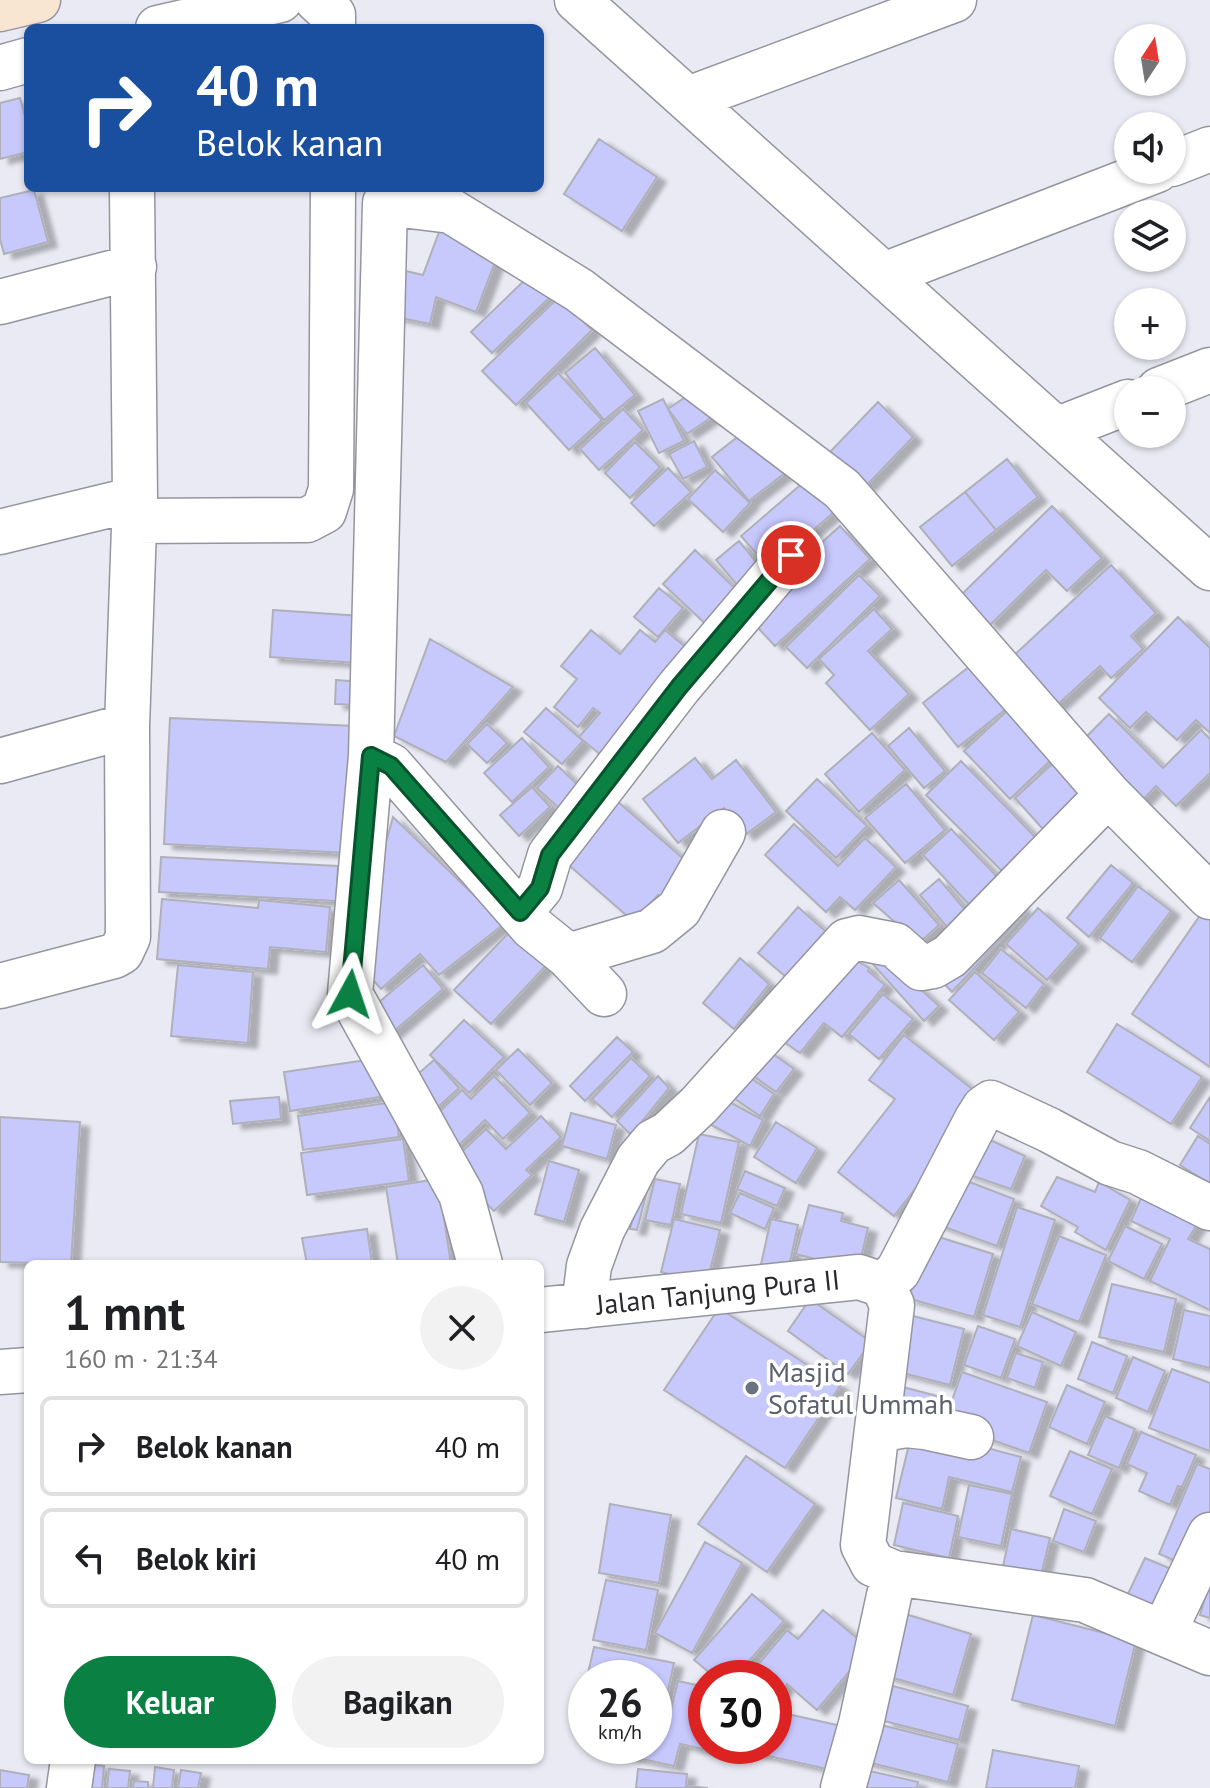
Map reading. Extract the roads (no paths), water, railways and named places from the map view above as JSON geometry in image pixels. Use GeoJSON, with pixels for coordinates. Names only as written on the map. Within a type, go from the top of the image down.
{"type":"FeatureCollection","features":[{"type":"Feature","properties":{"kind":"street"},"geometry":{"type":"LineString","coordinates":[[0,9],[38,0]]}},
{"type":"Feature","properties":{"kind":"street"},"geometry":{"type":"LineString","coordinates":[[175,24],[280,0]]}},
{"type":"Feature","properties":{"kind":"street"},"geometry":{"type":"LineString","coordinates":[[317,0],[333,15],[333,24]]}},
{"type":"Feature","properties":{"kind":"street"},"geometry":{"type":"LineString","coordinates":[[577,0],[1210,568]]}},
{"type":"Feature","properties":{"kind":"street"},"geometry":{"type":"LineString","coordinates":[[688,99],[954,0]]}},
{"type":"Feature","properties":{"kind":"street"},"geometry":{"type":"LineString","coordinates":[[0,68],[24,61]]}},
{"type":"Feature","properties":{"kind":"street"},"geometry":{"type":"LineString","coordinates":[[1186,158],[1210,149]]}},
{"type":"Feature","properties":{"kind":"street"},"geometry":{"type":"LineString","coordinates":[[884,275],[1121,184]]}},
{"type":"Feature","properties":{"kind":"street"},"geometry":{"type":"LineString","coordinates":[[0,986],[114,956],[121,952],[128,937],[127,726],[134,510],[132,192]]}},
{"type":"Feature","properties":{"kind":"street"},"geometry":{"type":"LineString","coordinates":[[0,532],[134,510],[307,520],[324,511],[331,489],[333,192]]}},
{"type":"Feature","properties":{"kind":"street"},"geometry":{"type":"LineString","coordinates":[[479,1260],[461,1194],[350,994],[371,756],[385,203],[451,211],[579,290],[842,489],[1108,794],[1210,897]]}},
{"type":"Feature","properties":{"kind":"street"},"geometry":{"type":"LineString","coordinates":[[0,302],[134,267]]}},
{"type":"Feature","properties":{"kind":"street"},"geometry":{"type":"LineString","coordinates":[[1186,379],[1210,370]]}},
{"type":"Feature","properties":{"kind":"street"},"geometry":{"type":"LineString","coordinates":[[1056,430],[1114,407]]}},
{"type":"Feature","properties":{"kind":"street"},"geometry":{"type":"LineString","coordinates":[[520,912],[540,888],[550,855],[679,687],[791,555]]}},
{"type":"Feature","properties":{"kind":"street"},"geometry":{"type":"LineString","coordinates":[[0,761],[127,726]]}},
{"type":"Feature","properties":{"kind":"street"},"geometry":{"type":"LineString","coordinates":[[371,756],[391,766],[532,927],[568,956],[604,994]]}},
{"type":"Feature","properties":{"kind":"street"},"geometry":{"type":"LineString","coordinates":[[584,1306],[589,1266],[638,1160],[653,1142],[668,1134],[699,1105],[847,941],[859,938],[895,945],[921,968],[933,966],[950,956],[1108,794]]}},
{"type":"Feature","properties":{"kind":"street"},"geometry":{"type":"LineString","coordinates":[[568,956],[652,931],[679,909],[723,832]]}},
{"type":"Feature","properties":{"kind":"street"},"geometry":{"type":"LineString","coordinates":[[883,1285],[898,1271],[977,1119],[991,1103],[1110,1163],[1138,1172],[1210,1208]]}},
{"type":"Feature","properties":{"kind":"street","name":"Jalan Tanjung Pura II"},"geometry":{"type":"LineString","coordinates":[[544,1310],[859,1277],[883,1285],[892,1305],[863,1545],[873,1564],[894,1573]]}},
{"type":"Feature","properties":{"kind":"street"},"geometry":{"type":"LineString","coordinates":[[0,1372],[24,1370]]}},
{"type":"Feature","properties":{"kind":"street"},"geometry":{"type":"LineString","coordinates":[[877,1430],[906,1425],[971,1437]]}},
{"type":"Feature","properties":{"kind":"street"},"geometry":{"type":"LineString","coordinates":[[1164,1632],[1210,1535]]}},
{"type":"Feature","properties":{"kind":"street"},"geometry":{"type":"LineString","coordinates":[[843,1788],[861,1724],[894,1573],[1085,1600],[1210,1653]]}},
{"type":"Feature","properties":{"kind":"street"},"geometry":{"type":"LineString","coordinates":[[69,1788],[72,1764]]}},
{"type":"Feature","properties":{"kind":"place","name":"Masjid Sofatul Ummah"},"geometry":{"type":"Point","coordinates":[752,1388]}}]}
